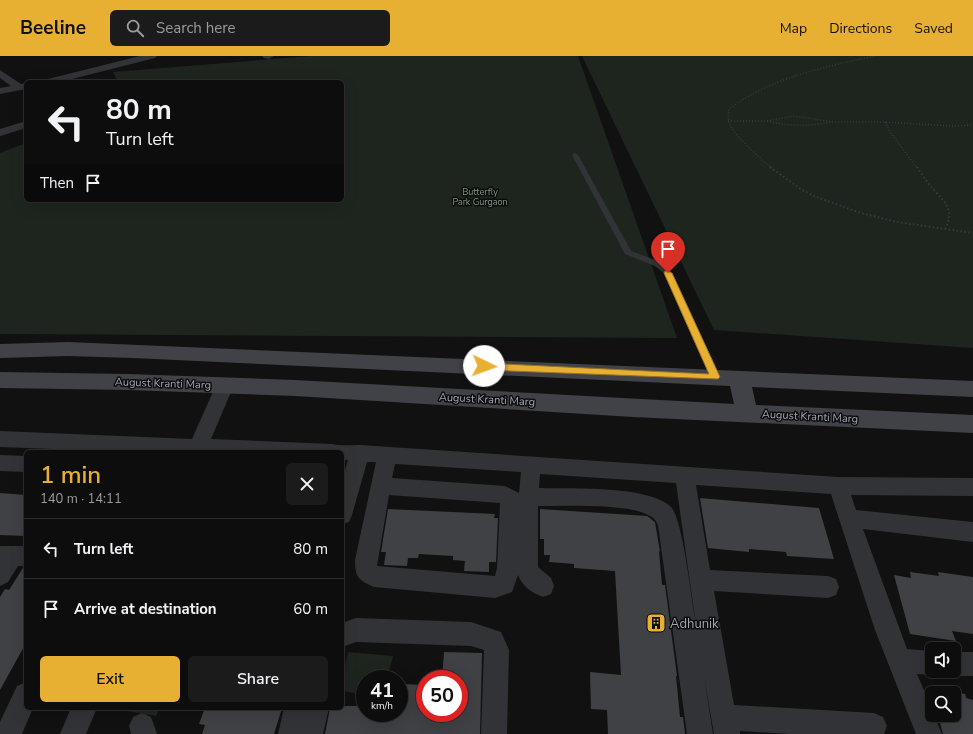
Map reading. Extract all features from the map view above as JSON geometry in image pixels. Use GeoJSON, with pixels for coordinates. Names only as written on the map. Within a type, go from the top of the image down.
{"type":"FeatureCollection","features":[{"type":"Feature","properties":{"kind":"main road"},"geometry":{"type":"LineString","coordinates":[[0,351],[68,349],[126,351],[973,390]]}},
{"type":"Feature","properties":{"kind":"main road"},"geometry":{"type":"LineString","coordinates":[[738,378],[747,413]]}},
{"type":"Feature","properties":{"kind":"main road","name":"August Kranti Marg"},"geometry":{"type":"LineString","coordinates":[[0,380],[295,388],[633,408],[973,424]]}},
{"type":"Feature","properties":{"kind":"street"},"geometry":{"type":"LineString","coordinates":[[55,80],[135,58],[152,56]]}},
{"type":"Feature","properties":{"kind":"street"},"geometry":{"type":"LineString","coordinates":[[0,73],[23,87]]}},
{"type":"Feature","properties":{"kind":"street"},"geometry":{"type":"LineString","coordinates":[[0,92],[23,87]]}},
{"type":"Feature","properties":{"kind":"street"},"geometry":{"type":"LineString","coordinates":[[0,133],[24,125]]}},
{"type":"Feature","properties":{"kind":"street"},"geometry":{"type":"LineString","coordinates":[[197,449],[225,385]]}},
{"type":"Feature","properties":{"kind":"street"},"geometry":{"type":"LineString","coordinates":[[0,439],[242,450]]}},
{"type":"Feature","properties":{"kind":"street"},"geometry":{"type":"LineString","coordinates":[[344,502],[351,453],[838,486],[973,487]]}},
{"type":"Feature","properties":{"kind":"street"},"geometry":{"type":"LineString","coordinates":[[382,486],[505,495],[511,499],[508,568],[504,584],[495,587],[374,576],[366,571],[366,560],[387,455]]}},
{"type":"Feature","properties":{"kind":"street"},"geometry":{"type":"LineString","coordinates":[[0,464],[24,464]]}},
{"type":"Feature","properties":{"kind":"street"},"geometry":{"type":"LineString","coordinates":[[531,466],[527,515],[527,571],[543,586]]}},
{"type":"Feature","properties":{"kind":"street"},"geometry":{"type":"LineString","coordinates":[[685,476],[725,726],[874,726]]}},
{"type":"Feature","properties":{"kind":"street"},"geometry":{"type":"LineString","coordinates":[[838,486],[886,630],[929,734]]}},
{"type":"Feature","properties":{"kind":"street"},"geometry":{"type":"LineString","coordinates":[[529,497],[623,500],[648,505],[663,514],[669,525],[700,734]]}},
{"type":"Feature","properties":{"kind":"street"},"geometry":{"type":"LineString","coordinates":[[848,518],[973,532]]}},
{"type":"Feature","properties":{"kind":"street"},"geometry":{"type":"LineString","coordinates":[[0,575],[13,556]]}},
{"type":"Feature","properties":{"kind":"street"},"geometry":{"type":"LineString","coordinates":[[701,580],[828,587]]}},
{"type":"Feature","properties":{"kind":"street"},"geometry":{"type":"LineString","coordinates":[[344,633],[356,630],[471,634],[492,641],[498,650],[494,734]]}},
{"type":"Feature","properties":{"kind":"street"},"geometry":{"type":"LineString","coordinates":[[899,661],[925,663]]}},
{"type":"Feature","properties":{"kind":"street"},"geometry":{"type":"LineString","coordinates":[[961,664],[973,664]]}},
{"type":"Feature","properties":{"kind":"street"},"geometry":{"type":"LineString","coordinates":[[8,734],[24,700]]}},
{"type":"Feature","properties":{"kind":"street"},"geometry":{"type":"LineString","coordinates":[[73,734],[83,710]]}},
{"type":"Feature","properties":{"kind":"street"},"geometry":{"type":"LineString","coordinates":[[291,734],[297,710]]}},
{"type":"Feature","properties":{"kind":"street"},"geometry":{"type":"LineString","coordinates":[[310,734],[316,710]]}},
{"type":"Feature","properties":{"kind":"lane"},"geometry":{"type":"LineString","coordinates":[[575,155],[628,252],[658,264],[668,273],[715,377]]}},
{"type":"Feature","properties":{"kind":"path"},"geometry":{"type":"LineString","coordinates":[[874,56],[816,70],[784,81],[741,100],[729,109],[728,121],[730,126],[763,162],[802,190],[818,198],[861,213],[897,222],[973,233]]}},
{"type":"Feature","properties":{"kind":"path"},"geometry":{"type":"LineString","coordinates":[[728,121],[767,121],[794,116],[833,122]]}},
{"type":"Feature","properties":{"kind":"path"},"geometry":{"type":"LineString","coordinates":[[767,121],[785,126],[833,122],[885,122],[952,126],[973,125]]}},
{"type":"Feature","properties":{"kind":"path"},"geometry":{"type":"LineString","coordinates":[[885,122],[890,132],[934,190],[946,202],[949,221],[945,229]]}},
{"type":"Feature","properties":{"kind":"green space","name":"Butterfly Park Gurgaon"},"geometry":{"type":"Polygon","coordinates":[[[311,56],[578,56],[677,338],[0,334],[0,153],[24,144],[24,202],[344,202],[344,80],[117,80],[113,72],[311,56]]]}},
{"type":"Feature","properties":{"kind":"green space"},"geometry":{"type":"Polygon","coordinates":[[[582,56],[973,56],[973,348],[714,330],[582,56]]]}},
{"type":"Feature","properties":{"kind":"green space"},"geometry":{"type":"Polygon","coordinates":[[[348,652],[393,656],[389,670],[356,670],[356,693],[344,691],[344,670],[348,652]]]}},
{"type":"Feature","properties":{"kind":"green space"},"geometry":{"type":"Polygon","coordinates":[[[122,710],[159,710],[156,716],[122,710]]]}},
{"type":"Feature","properties":{"kind":"building"},"geometry":{"type":"Polygon","coordinates":[[[0,493],[24,495],[24,536],[0,535],[0,493]]]}},
{"type":"Feature","properties":{"kind":"building"},"geometry":{"type":"Polygon","coordinates":[[[700,498],[819,508],[834,559],[787,556],[786,552],[749,549],[749,552],[708,548],[700,498]]]}},
{"type":"Feature","properties":{"kind":"building"},"geometry":{"type":"Polygon","coordinates":[[[388,509],[495,514],[494,518],[498,518],[496,562],[489,562],[489,572],[464,571],[465,561],[453,560],[453,556],[419,554],[418,558],[408,558],[407,566],[384,565],[386,552],[381,552],[388,509]]]}},
{"type":"Feature","properties":{"kind":"building","name":"Adhunik"},"geometry":{"type":"Polygon","coordinates":[[[540,509],[647,516],[655,522],[660,552],[659,551],[662,585],[665,585],[677,676],[680,717],[683,717],[685,734],[608,734],[607,710],[591,709],[590,672],[621,675],[615,571],[574,568],[574,564],[549,562],[550,555],[544,555],[544,539],[540,539],[540,509]]]}},
{"type":"Feature","properties":{"kind":"building"},"geometry":{"type":"Polygon","coordinates":[[[24,568],[24,647],[0,690],[0,597],[5,589],[9,590],[24,568]]]}},
{"type":"Feature","properties":{"kind":"building"},"geometry":{"type":"Polygon","coordinates":[[[910,572],[939,576],[938,572],[973,577],[973,634],[952,631],[956,641],[910,634],[894,575],[911,578],[910,572]]]}},
{"type":"Feature","properties":{"kind":"building"},"geometry":{"type":"Polygon","coordinates":[[[444,652],[482,653],[480,734],[325,734],[330,710],[344,710],[344,706],[356,706],[356,722],[408,722],[408,684],[416,685],[416,722],[468,722],[468,670],[443,670],[444,652]]]}},
{"type":"Feature","properties":{"kind":"building"},"geometry":{"type":"Polygon","coordinates":[[[961,693],[965,694],[966,698],[973,700],[973,734],[943,734],[940,722],[961,722],[961,693]]]}},
{"type":"Feature","properties":{"kind":"building"},"geometry":{"type":"Polygon","coordinates":[[[204,710],[281,710],[274,734],[202,734],[205,725],[199,724],[204,710]]]}},
{"type":"Feature","properties":{"kind":"place","name":"Adhunik"},"geometry":{"type":"Point","coordinates":[656,623]}},
{"type":"Feature","properties":{"kind":"route"},"geometry":{"type":"LineString","coordinates":[[484,366],[715,377],[700,340],[668,273]]}}]}
